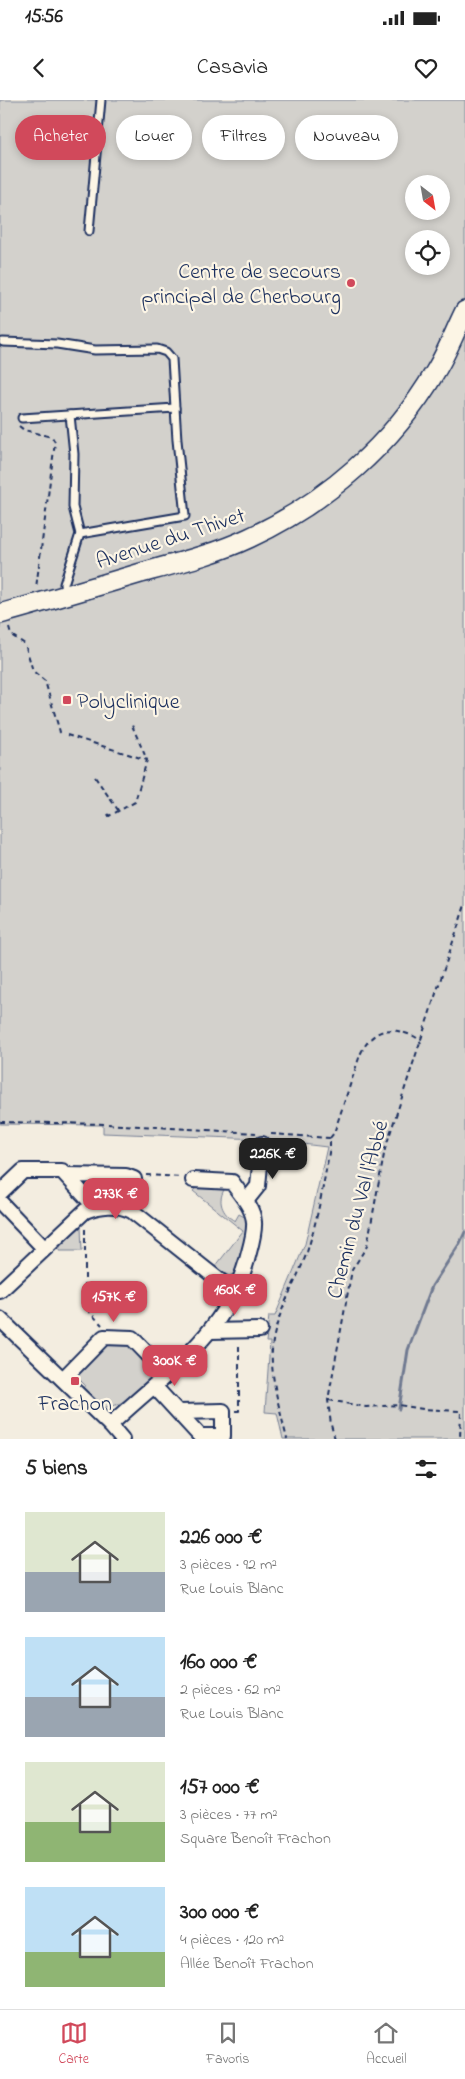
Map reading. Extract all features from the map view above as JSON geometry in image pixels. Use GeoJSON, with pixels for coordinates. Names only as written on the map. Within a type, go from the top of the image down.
{"type":"FeatureCollection","features":[{"type":"Feature","properties":{"kind":"main road","name":"Avenue du Thivet"},"geometry":{"type":"LineString","coordinates":[[4,619],[33,605],[200,556],[249,538],[290,517],[321,496],[364,460],[405,415],[435,372],[465,311]]}},
{"type":"Feature","properties":{"kind":"street"},"geometry":{"type":"LineString","coordinates":[[246,1201],[258,1186],[264,1137]]}},
{"type":"Feature","properties":{"kind":"street"},"geometry":{"type":"LineString","coordinates":[[0,1193],[23,1171],[62,1171],[67,1175],[90,1209]]}},
{"type":"Feature","properties":{"kind":"street"},"geometry":{"type":"LineString","coordinates":[[67,1175],[126,1176],[134,1179],[120,1206]]}},
{"type":"Feature","properties":{"kind":"street"},"geometry":{"type":"LineString","coordinates":[[110,1425],[193,1351],[210,1331],[242,1276],[250,1247],[254,1222],[251,1210],[232,1182],[193,1180]]}},
{"type":"Feature","properties":{"kind":"street"},"geometry":{"type":"LineString","coordinates":[[0,1202],[44,1248]]}},
{"type":"Feature","properties":{"kind":"street"},"geometry":{"type":"LineString","coordinates":[[0,1292],[44,1248],[90,1209],[120,1206],[132,1211],[234,1292]]}},
{"type":"Feature","properties":{"kind":"street"},"geometry":{"type":"LineString","coordinates":[[0,1319],[110,1425],[122,1439]]}},
{"type":"Feature","properties":{"kind":"street"},"geometry":{"type":"LineString","coordinates":[[210,1331],[260,1330]]}},
{"type":"Feature","properties":{"kind":"street"},"geometry":{"type":"LineString","coordinates":[[63,1379],[104,1337],[132,1338],[167,1374]]}},
{"type":"Feature","properties":{"kind":"street"},"geometry":{"type":"LineString","coordinates":[[154,1386],[202,1437],[225,1438],[223,1411],[179,1412]]}},
{"type":"Feature","properties":{"kind":"lane"},"geometry":{"type":"LineString","coordinates":[[89,231],[101,100]]}},
{"type":"Feature","properties":{"kind":"lane"},"geometry":{"type":"LineString","coordinates":[[3,342],[57,344],[95,350],[157,349],[166,352],[172,359],[185,516],[80,534]]}},
{"type":"Feature","properties":{"kind":"lane"},"geometry":{"type":"LineString","coordinates":[[22,418],[175,408]]}},
{"type":"Feature","properties":{"kind":"lane"},"geometry":{"type":"LineString","coordinates":[[65,596],[64,584],[80,534],[74,507],[74,454],[70,415]]}},
{"type":"Feature","properties":{"kind":"path"},"geometry":{"type":"LineString","coordinates":[[22,418],[18,423],[24,430],[52,437],[55,442],[33,605]]}},
{"type":"Feature","properties":{"kind":"path"},"geometry":{"type":"LineString","coordinates":[[4,619],[11,635],[25,644],[33,671],[45,681],[60,732],[58,734]]}},
{"type":"Feature","properties":{"kind":"path"},"geometry":{"type":"LineString","coordinates":[[108,814],[109,816],[135,802],[147,760],[131,723]]}},
{"type":"Feature","properties":{"kind":"path"},"geometry":{"type":"LineString","coordinates":[[67,735],[147,760]]}},
{"type":"Feature","properties":{"kind":"path"},"geometry":{"type":"LineString","coordinates":[[95,778],[118,810]]}},
{"type":"Feature","properties":{"kind":"path","name":"Chemin du Val l'Abbé"},"geometry":{"type":"LineString","coordinates":[[335,1439],[330,1425],[328,1400],[352,1270],[367,1246],[385,1149],[465,905]]}},
{"type":"Feature","properties":{"kind":"path"},"geometry":{"type":"LineString","coordinates":[[287,1439],[274,1384],[273,1342],[281,1315],[307,1252],[320,1202],[330,1138],[334,1133],[360,1054],[365,1043],[372,1035],[391,1029],[418,1038],[421,1043]]}},
{"type":"Feature","properties":{"kind":"path"},"geometry":{"type":"LineString","coordinates":[[0,1122],[106,1124],[264,1137],[330,1138]]}},
{"type":"Feature","properties":{"kind":"path"},"geometry":{"type":"LineString","coordinates":[[134,1179],[145,1175],[179,1176],[193,1180]]}},
{"type":"Feature","properties":{"kind":"path"},"geometry":{"type":"LineString","coordinates":[[90,1209],[85,1307],[102,1326],[104,1337]]}},
{"type":"Feature","properties":{"kind":"path"},"geometry":{"type":"LineString","coordinates":[[223,1411],[239,1411],[239,1330]]}},
{"type":"Feature","properties":{"kind":"path"},"geometry":{"type":"LineString","coordinates":[[328,1400],[366,1407],[396,1405],[423,1409],[461,1411],[460,1439]]}},
{"type":"Feature","properties":{"kind":"path"},"geometry":{"type":"LineString","coordinates":[[460,1419],[465,1424]]}},
{"type":"Feature","properties":{"kind":"shaded area"},"geometry":{"type":"Polygon","coordinates":[[[0,100],[465,100],[465,1439],[283,1439],[277,1413],[265,1412],[270,1342],[266,1342],[269,1316],[275,1316],[305,1244],[327,1147],[261,1139],[103,1133],[103,1125],[0,1124],[0,100]]]}},
{"type":"Feature","properties":{"kind":"shaded area"},"geometry":{"type":"Polygon","coordinates":[[[77,1179],[122,1181],[124,1184],[119,1198],[97,1201],[77,1179]]]}},
{"type":"Feature","properties":{"kind":"shaded area"},"geometry":{"type":"Polygon","coordinates":[[[199,1184],[226,1187],[221,1197],[224,1211],[235,1221],[239,1214],[248,1219],[248,1233],[238,1271],[229,1276],[215,1267],[243,1231],[193,1191],[199,1184]]]}},
{"type":"Feature","properties":{"kind":"shaded area"},"geometry":{"type":"Polygon","coordinates":[[[81,1227],[82,1251],[59,1251],[61,1243],[81,1227]]]}},
{"type":"Feature","properties":{"kind":"shaded area"},"geometry":{"type":"Polygon","coordinates":[[[125,1340],[160,1372],[129,1398],[111,1406],[102,1407],[93,1403],[96,1400],[83,1388],[85,1385],[73,1373],[104,1343],[125,1340]]]}},
{"type":"Feature","properties":{"kind":"waterway"},"geometry":{"type":"LineString","coordinates":[[399,1409],[408,1350],[432,1286],[465,1232]]}},
{"type":"Feature","properties":{"kind":"place","name":"Centre de secours principal de Cherbourg"},"geometry":{"type":"Point","coordinates":[351,283]}},
{"type":"Feature","properties":{"kind":"place","name":"Polyclinique"},"geometry":{"type":"Point","coordinates":[67,700]}},
{"type":"Feature","properties":{"kind":"place","name":"Frachon"},"geometry":{"type":"Point","coordinates":[75,1381]}}]}
